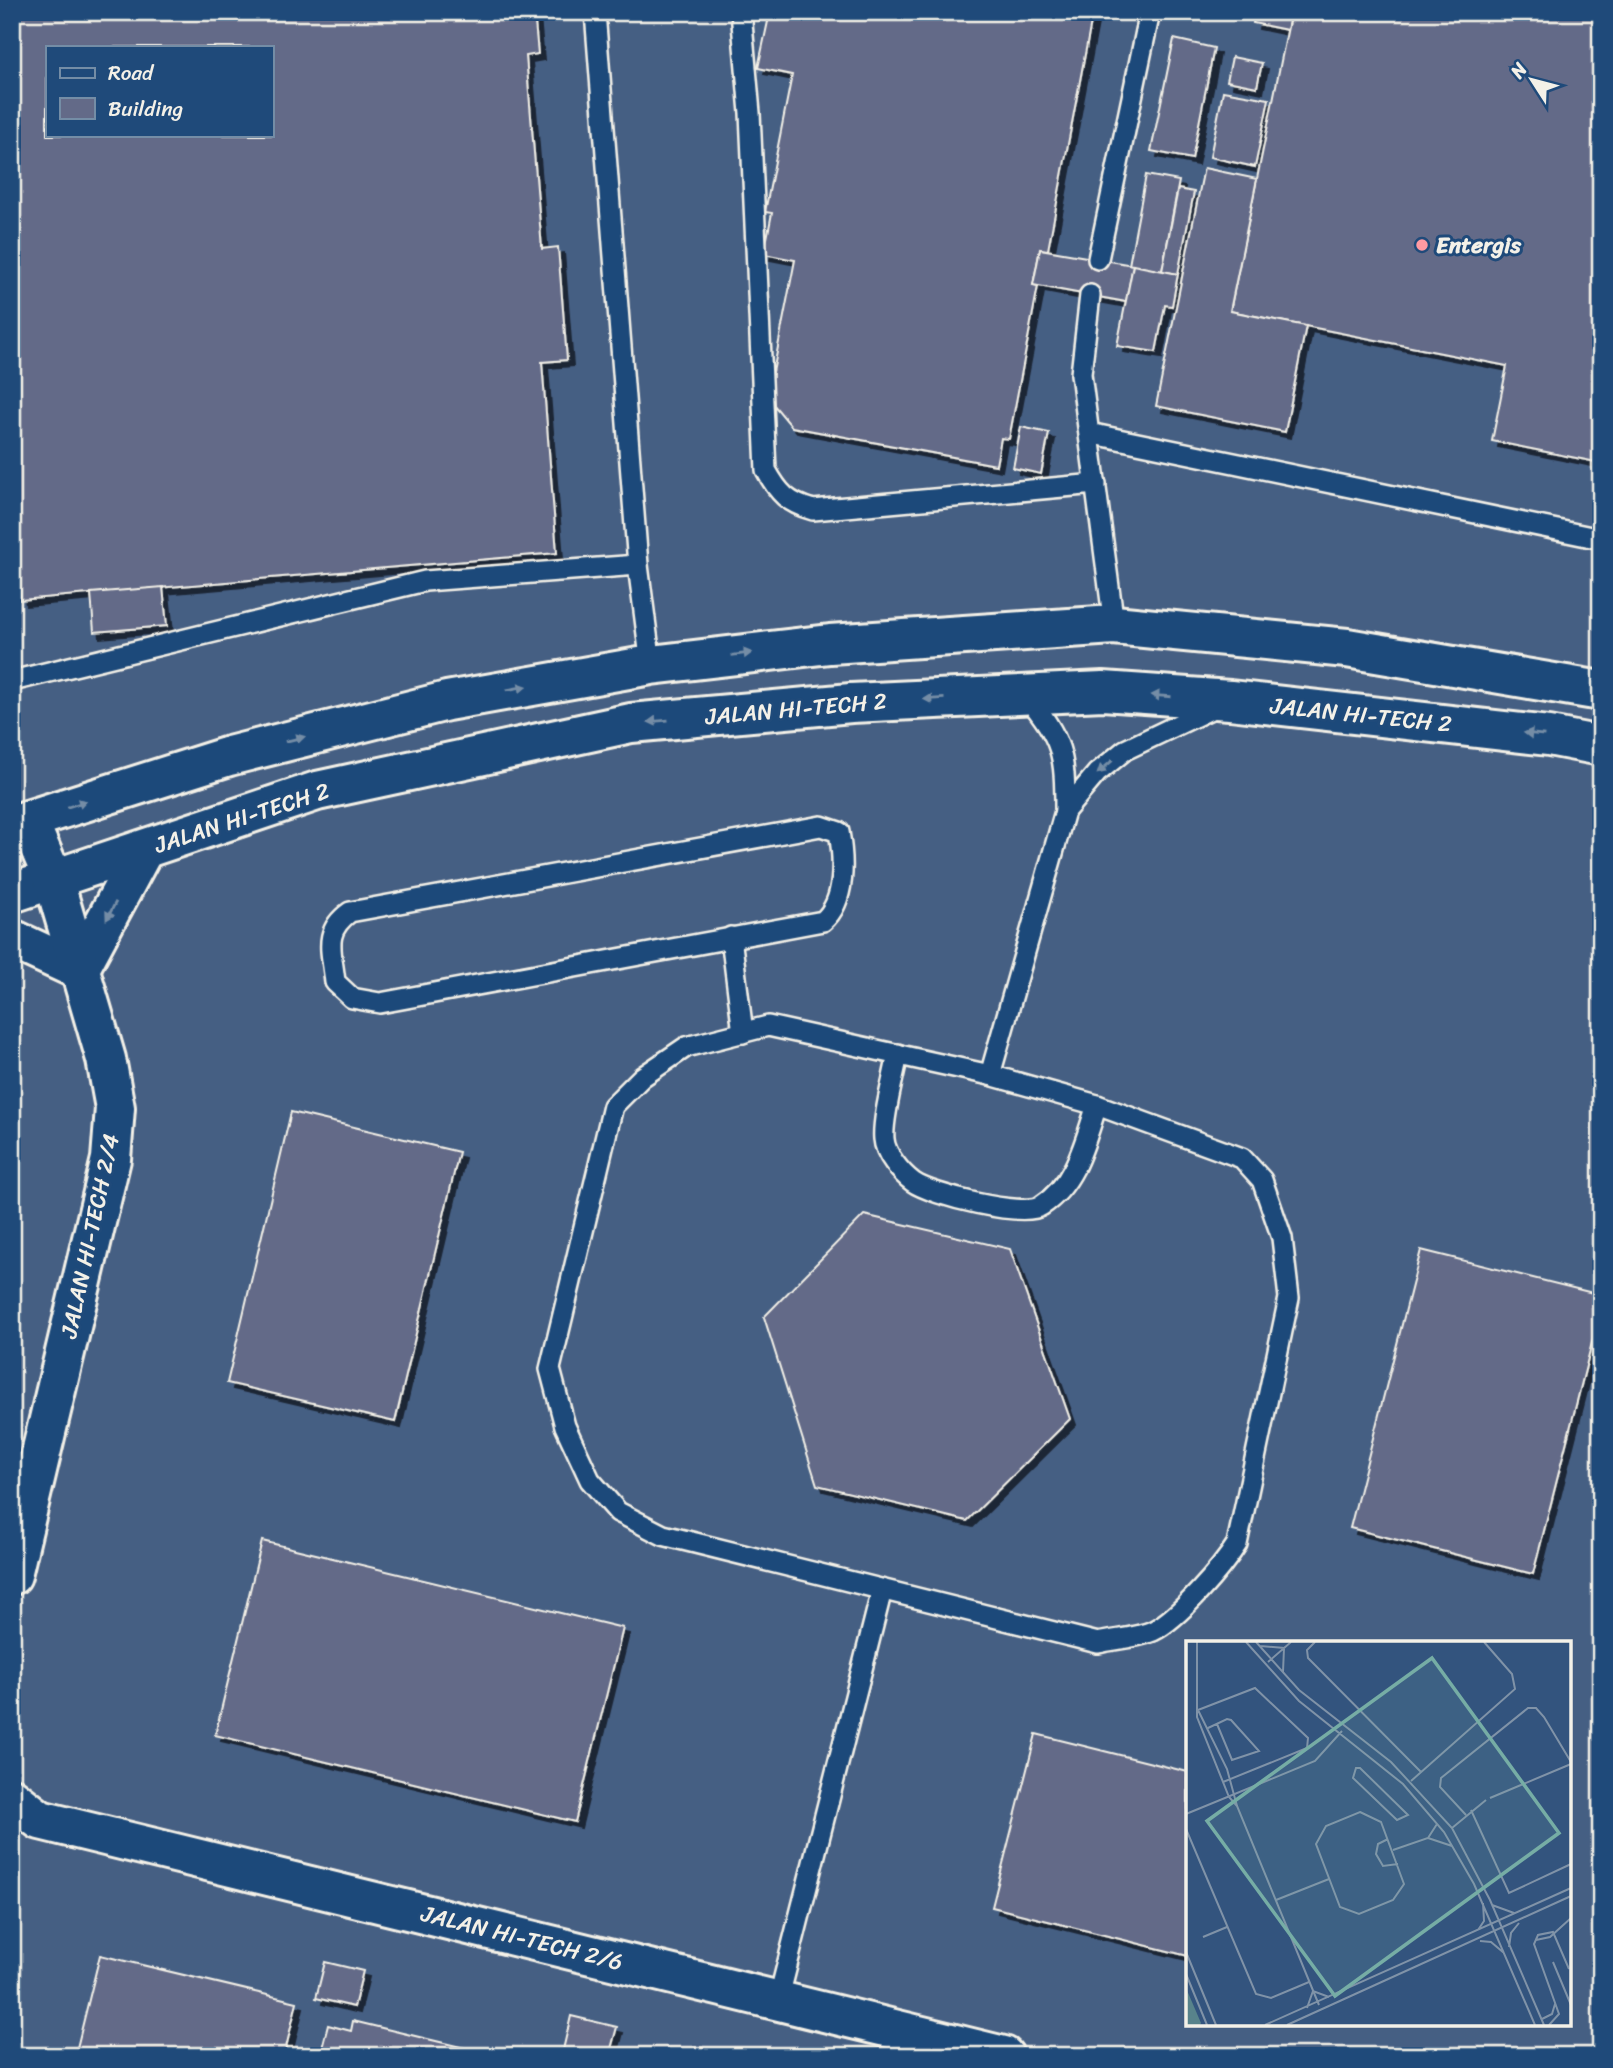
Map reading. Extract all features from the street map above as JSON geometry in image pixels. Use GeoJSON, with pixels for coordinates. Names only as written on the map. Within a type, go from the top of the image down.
{"type":"FeatureCollection","features":[{"type":"Feature","properties":{"kind":"street"},"geometry":{"type":"LineString","coordinates":[[20,822],[229,756],[434,704],[651,665],[830,644],[1114,625],[1347,648],[1601,691]]}},
{"type":"Feature","properties":{"kind":"street","name":"JALAN HI-TECH 2"},"geometry":{"type":"LineString","coordinates":[[12,893],[317,791],[631,723],[851,703],[1103,691],[1230,700],[1549,736],[1601,746]]}},
{"type":"Feature","properties":{"kind":"street","name":"JALAN HI-TECH 2/4"},"geometry":{"type":"LineString","coordinates":[[12,1575],[111,1159],[115,1108],[106,1059],[54,881],[20,822]]}},
{"type":"Feature","properties":{"kind":"street"},"geometry":{"type":"LineString","coordinates":[[12,939],[79,970],[143,851]]}},
{"type":"Feature","properties":{"kind":"street","name":"JALAN HI-TECH 2/6"},"geometry":{"type":"LineString","coordinates":[[22,1815],[1004,2056]]}},
{"type":"Feature","properties":{"kind":"lane"},"geometry":{"type":"LineString","coordinates":[[594,12],[638,565],[651,665]]}},
{"type":"Feature","properties":{"kind":"lane"},"geometry":{"type":"LineString","coordinates":[[741,12],[750,113],[766,470],[778,491],[791,504],[813,510],[1096,484]]}},
{"type":"Feature","properties":{"kind":"lane"},"geometry":{"type":"LineString","coordinates":[[1098,259],[1150,12]]}},
{"type":"Feature","properties":{"kind":"lane"},"geometry":{"type":"LineString","coordinates":[[1090,295],[1081,374],[1114,625]]}},
{"type":"Feature","properties":{"kind":"lane"},"geometry":{"type":"LineString","coordinates":[[1089,433],[1601,540]]}},
{"type":"Feature","properties":{"kind":"lane"},"geometry":{"type":"LineString","coordinates":[[12,681],[425,581],[638,565]]}},
{"type":"Feature","properties":{"kind":"lane"},"geometry":{"type":"LineString","coordinates":[[990,1075],[1065,811],[1065,772],[1058,740],[1026,695]]}},
{"type":"Feature","properties":{"kind":"lane"},"geometry":{"type":"LineString","coordinates":[[1065,811],[1097,773],[1125,750],[1230,700]]}},
{"type":"Feature","properties":{"kind":"lane"},"geometry":{"type":"LineString","coordinates":[[821,826],[839,832],[842,851],[838,902],[833,913],[823,921],[731,937],[380,1003],[352,998],[335,982],[330,934],[337,922],[350,912],[821,826]]}},
{"type":"Feature","properties":{"kind":"lane"},"geometry":{"type":"LineString","coordinates":[[731,937],[743,1032]]}},
{"type":"Feature","properties":{"kind":"lane"},"geometry":{"type":"LineString","coordinates":[[768,1026],[898,1054],[990,1075],[1097,1105],[1242,1158],[1262,1180],[1282,1238],[1289,1297],[1237,1544],[1226,1562],[1195,1596],[1153,1631],[1098,1643],[663,1535],[618,1511],[590,1480],[565,1426],[550,1370],[613,1106],[642,1077],[686,1047],[768,1026]]}},
{"type":"Feature","properties":{"kind":"lane"},"geometry":{"type":"LineString","coordinates":[[898,1054],[884,1139],[894,1163],[913,1183],[936,1194],[1024,1211],[1040,1207],[1075,1168],[1097,1105]]}},
{"type":"Feature","properties":{"kind":"lane"},"geometry":{"type":"LineString","coordinates":[[778,2001],[882,1590]]}},
{"type":"Feature","properties":{"kind":"shaded area"},"geometry":{"type":"Polygon","coordinates":[[[12,12],[1601,12],[1601,2056],[12,2056],[12,12]]]}},
{"type":"Feature","properties":{"kind":"building"},"geometry":{"type":"Polygon","coordinates":[[[12,12],[534,12],[538,54],[526,56],[542,249],[558,247],[567,360],[542,362],[557,553],[20,600],[16,560],[12,560],[12,12]]]}},
{"type":"Feature","properties":{"kind":"building"},"geometry":{"type":"Polygon","coordinates":[[[770,12],[1093,12],[1048,250],[1040,249],[1033,285],[1038,286],[1009,439],[1001,438],[996,465],[792,427],[768,398],[795,260],[764,254],[772,213],[765,212],[792,75],[758,68],[770,12]]]}},
{"type":"Feature","properties":{"kind":"building"},"geometry":{"type":"Polygon","coordinates":[[[1255,12],[1291,12],[1287,30],[1253,23],[1255,12]]]}},
{"type":"Feature","properties":{"kind":"building","name":"Entergis"},"geometry":{"type":"Polygon","coordinates":[[[1291,12],[1601,12],[1601,463],[1492,441],[1507,366],[1230,311],[1291,12]]]}},
{"type":"Feature","properties":{"kind":"building"},"geometry":{"type":"Polygon","coordinates":[[[1174,39],[1214,48],[1192,159],[1151,151],[1174,39]]]}},
{"type":"Feature","properties":{"kind":"building"},"geometry":{"type":"Polygon","coordinates":[[[1232,57],[1262,63],[1257,87],[1227,81],[1232,57]]]}},
{"type":"Feature","properties":{"kind":"building"},"geometry":{"type":"Polygon","coordinates":[[[1223,91],[1269,99],[1255,167],[1210,157],[1223,91]]]}},
{"type":"Feature","properties":{"kind":"building"},"geometry":{"type":"Polygon","coordinates":[[[1204,168],[1257,179],[1230,311],[1306,326],[1285,432],[1156,406],[1204,168]]]}},
{"type":"Feature","properties":{"kind":"building"},"geometry":{"type":"Polygon","coordinates":[[[1146,175],[1179,181],[1162,271],[1129,265],[1146,175]]]}},
{"type":"Feature","properties":{"kind":"building"},"geometry":{"type":"Polygon","coordinates":[[[1178,189],[1194,192],[1178,274],[1162,271],[1178,189]]]}},
{"type":"Feature","properties":{"kind":"building"},"geometry":{"type":"Polygon","coordinates":[[[1040,249],[1133,265],[1126,302],[1033,285],[1040,249]]]}},
{"type":"Feature","properties":{"kind":"building"},"geometry":{"type":"Polygon","coordinates":[[[1133,265],[1178,274],[1172,306],[1165,305],[1156,352],[1117,346],[1133,265]]]}},
{"type":"Feature","properties":{"kind":"building"},"geometry":{"type":"Polygon","coordinates":[[[1021,427],[1049,433],[1041,474],[1013,468],[1021,427]]]}},
{"type":"Feature","properties":{"kind":"building"},"geometry":{"type":"Polygon","coordinates":[[[163,587],[167,626],[94,632],[91,593],[163,587]]]}},
{"type":"Feature","properties":{"kind":"building"},"geometry":{"type":"Polygon","coordinates":[[[291,1112],[459,1152],[395,1422],[227,1383],[291,1112]]]}},
{"type":"Feature","properties":{"kind":"building"},"geometry":{"type":"Polygon","coordinates":[[[864,1215],[1010,1249],[1070,1419],[967,1521],[817,1485],[764,1317],[864,1215]]]}},
{"type":"Feature","properties":{"kind":"building"},"geometry":{"type":"Polygon","coordinates":[[[1421,1250],[1601,1295],[1601,1307],[1533,1574],[1350,1528],[1421,1250]]]}},
{"type":"Feature","properties":{"kind":"building"},"geometry":{"type":"Polygon","coordinates":[[[262,1541],[623,1628],[575,1822],[215,1735],[262,1541]]]}},
{"type":"Feature","properties":{"kind":"building"},"geometry":{"type":"Polygon","coordinates":[[[1036,1734],[1186,1772],[1186,1956],[992,1907],[1036,1734]]]}},
{"type":"Feature","properties":{"kind":"building"},"geometry":{"type":"Polygon","coordinates":[[[100,1955],[297,2002],[284,2056],[75,2056],[100,1955]]]}},
{"type":"Feature","properties":{"kind":"building"},"geometry":{"type":"Polygon","coordinates":[[[325,1962],[363,1971],[354,2007],[316,1998],[325,1962]]]}},
{"type":"Feature","properties":{"kind":"building"},"geometry":{"type":"Polygon","coordinates":[[[571,2016],[617,2027],[609,2056],[562,2054],[571,2016]]]}},
{"type":"Feature","properties":{"kind":"building"},"geometry":{"type":"Polygon","coordinates":[[[353,2021],[498,2056],[320,2056],[328,2025],[351,2031],[353,2021]]]}},
{"type":"Feature","properties":{"kind":"place","name":"Entergis"},"geometry":{"type":"Point","coordinates":[1422,245]}}]}
